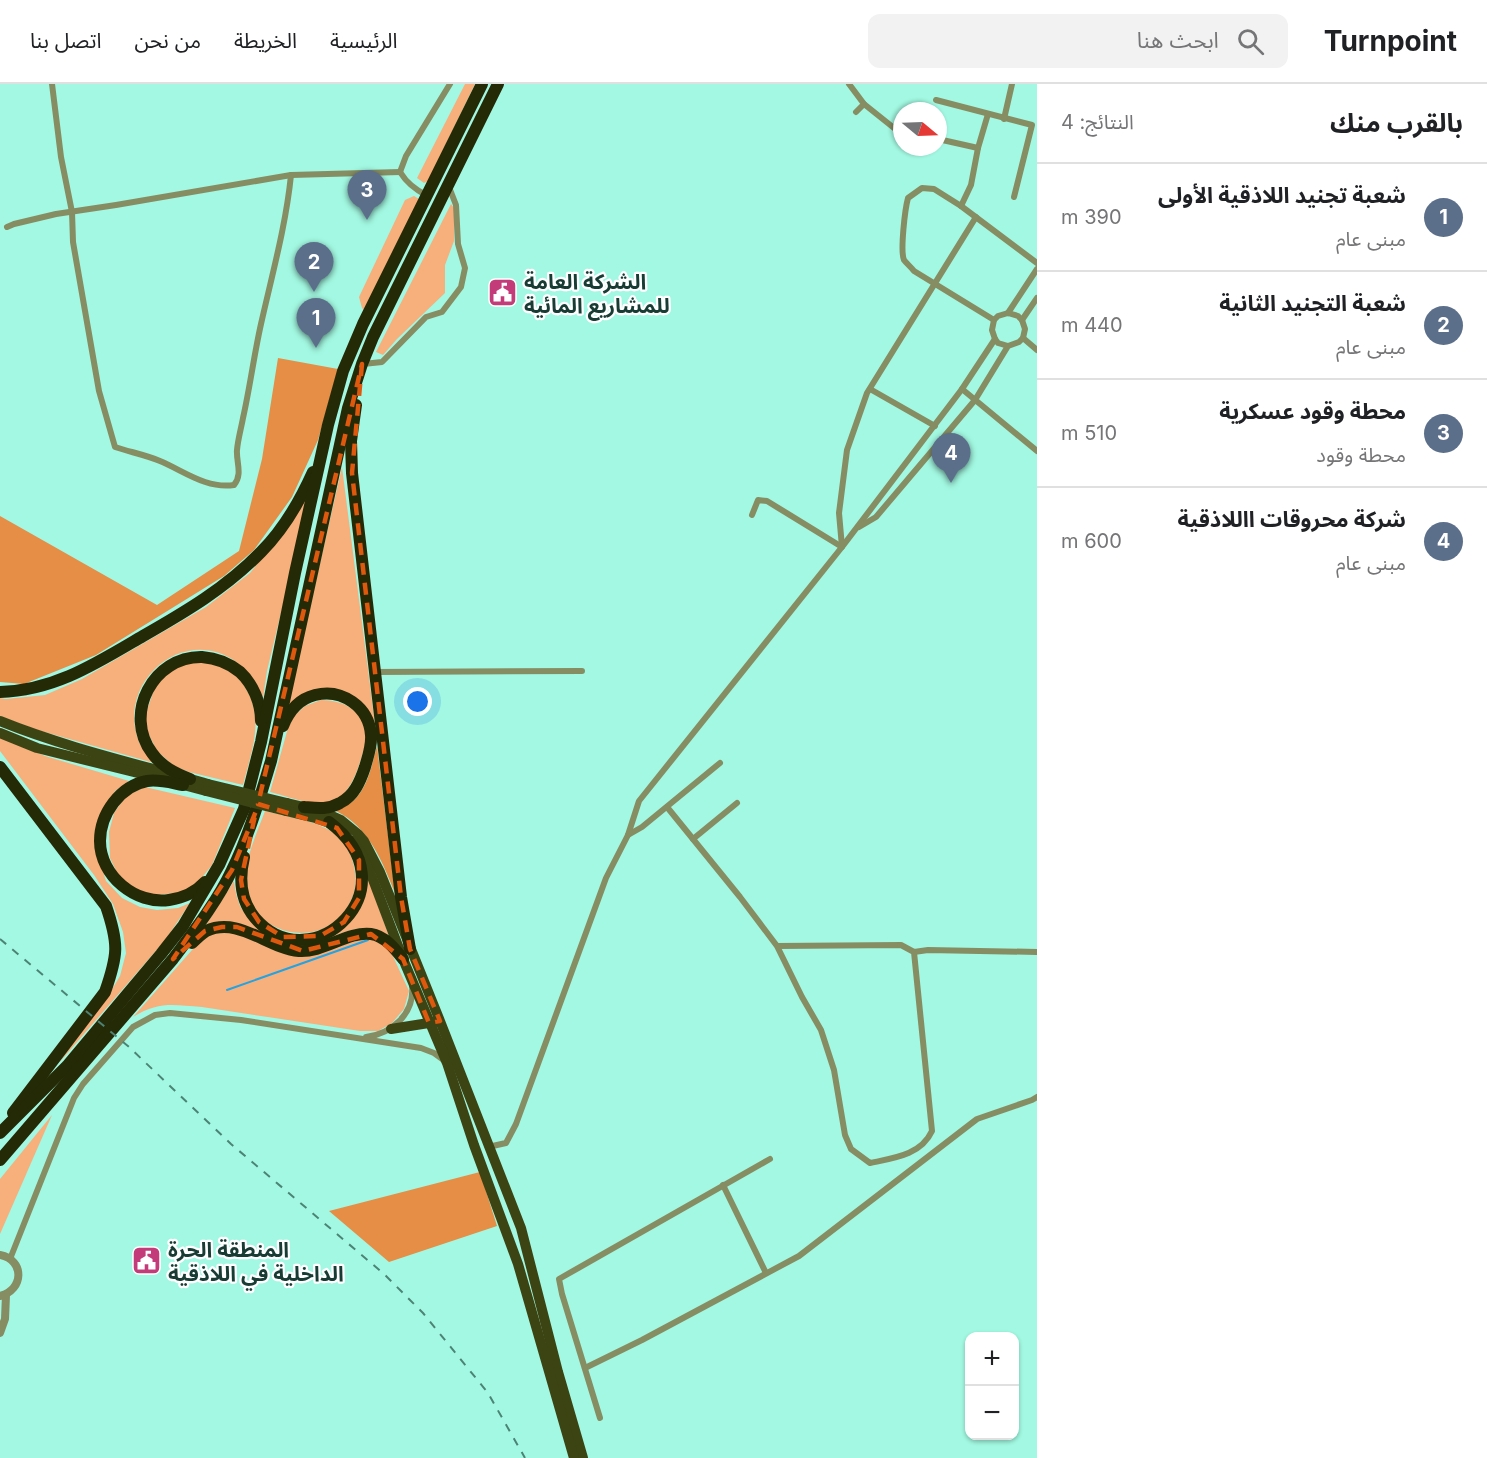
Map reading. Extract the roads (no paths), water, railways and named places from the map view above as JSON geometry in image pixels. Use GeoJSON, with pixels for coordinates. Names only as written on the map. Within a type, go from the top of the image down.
{"type":"FeatureCollection","features":[{"type":"Feature","properties":{"kind":"highway"},"geometry":{"type":"LineString","coordinates":[[0,692],[49,685],[94,665],[195,606],[222,587],[262,551],[277,533],[291,514],[312,474],[343,371],[363,324],[482,84]]}},
{"type":"Feature","properties":{"kind":"highway"},"geometry":{"type":"LineString","coordinates":[[271,761],[348,408],[362,364],[373,337],[498,84]]}},
{"type":"Feature","properties":{"kind":"highway"},"geometry":{"type":"LineString","coordinates":[[362,364],[351,441],[352,473],[407,954]]}},
{"type":"Feature","properties":{"kind":"highway"},"geometry":{"type":"LineString","coordinates":[[0,1133],[67,1066],[162,954],[183,926],[219,865],[244,809],[261,742],[328,425]]}},
{"type":"Feature","properties":{"kind":"highway"},"geometry":{"type":"LineString","coordinates":[[187,782],[159,762],[147,746],[141,728],[141,708],[147,690],[158,675],[172,664],[189,658],[207,658],[227,664],[241,674],[253,689],[260,708],[261,742]]}},
{"type":"Feature","properties":{"kind":"highway"},"geometry":{"type":"LineString","coordinates":[[303,807],[333,806],[350,796],[358,784],[371,743],[371,736],[368,722],[361,710],[345,697],[331,694],[317,695],[303,700],[292,710],[271,761],[256,811],[241,871],[241,880],[244,899],[253,915],[275,933],[292,939],[311,939],[329,933],[350,914],[359,898],[362,879],[359,860],[351,843],[329,822]]}},
{"type":"Feature","properties":{"kind":"highway"},"geometry":{"type":"LineString","coordinates":[[0,767],[106,906],[113,927],[116,947],[113,970],[105,992],[19,1104],[0,1133]]}},
{"type":"Feature","properties":{"kind":"highway"},"geometry":{"type":"LineString","coordinates":[[187,782],[149,780],[121,793],[106,815],[102,828],[100,842],[106,864],[111,874],[129,891],[139,896],[164,901],[177,899],[199,889],[219,865]]}},
{"type":"Feature","properties":{"kind":"highway"},"geometry":{"type":"LineString","coordinates":[[0,1160],[173,959],[198,926],[232,870],[256,811]]}},
{"type":"Feature","properties":{"kind":"highway"},"geometry":{"type":"LineString","coordinates":[[173,959],[205,932],[222,927],[237,927],[286,949],[303,951],[358,934],[371,934],[380,936],[407,954]]}},
{"type":"Feature","properties":{"kind":"main road"},"geometry":{"type":"LineString","coordinates":[[0,721],[34,735],[187,782]]}},
{"type":"Feature","properties":{"kind":"main road"},"geometry":{"type":"LineString","coordinates":[[0,733],[37,748],[287,807],[329,822],[353,840],[407,954],[520,1228],[583,1458]]}},
{"type":"Feature","properties":{"kind":"main road"},"geometry":{"type":"LineString","coordinates":[[287,807],[303,807],[321,811],[341,820],[364,841],[380,872],[407,954],[412,980],[435,1022],[474,1145],[518,1264],[574,1458]]}},
{"type":"Feature","properties":{"kind":"main road"},"geometry":{"type":"LineString","coordinates":[[391,1029],[435,1022]]}},
{"type":"Feature","properties":{"kind":"street"},"geometry":{"type":"LineString","coordinates":[[52,84],[61,157],[72,212],[73,242],[99,391],[115,447],[159,460],[215,485],[234,485],[238,480],[238,441],[291,175]]}},
{"type":"Feature","properties":{"kind":"street"},"geometry":{"type":"LineString","coordinates":[[400,172],[406,156],[450,84]]}},
{"type":"Feature","properties":{"kind":"street"},"geometry":{"type":"LineString","coordinates":[[849,84],[864,104],[893,127]]}},
{"type":"Feature","properties":{"kind":"street"},"geometry":{"type":"LineString","coordinates":[[1004,119],[1012,84]]}},
{"type":"Feature","properties":{"kind":"street"},"geometry":{"type":"LineString","coordinates":[[936,100],[1034,126],[1014,197]]}},
{"type":"Feature","properties":{"kind":"street"},"geometry":{"type":"LineString","coordinates":[[856,112],[864,104]]}},
{"type":"Feature","properties":{"kind":"street"},"geometry":{"type":"LineString","coordinates":[[961,206],[971,185],[978,148],[988,114]]}},
{"type":"Feature","properties":{"kind":"street"},"geometry":{"type":"LineString","coordinates":[[947,142],[978,148]]}},
{"type":"Feature","properties":{"kind":"street"},"geometry":{"type":"LineString","coordinates":[[7,227],[56,214],[291,175],[400,172]]}},
{"type":"Feature","properties":{"kind":"street"},"geometry":{"type":"LineString","coordinates":[[400,172],[407,183],[427,195]]}},
{"type":"Feature","properties":{"kind":"street"},"geometry":{"type":"LineString","coordinates":[[362,364],[382,362],[426,317],[442,312],[461,287],[465,268],[458,244],[456,205],[448,186]]}},
{"type":"Feature","properties":{"kind":"street"},"geometry":{"type":"LineString","coordinates":[[994,320],[914,271],[903,258],[908,198],[921,188],[934,189],[961,206],[1037,263]]}},
{"type":"Feature","properties":{"kind":"street"},"geometry":{"type":"LineString","coordinates":[[842,547],[838,513],[848,450],[867,393],[976,217]]}},
{"type":"Feature","properties":{"kind":"street"},"geometry":{"type":"LineString","coordinates":[[1008,313],[1037,269]]}},
{"type":"Feature","properties":{"kind":"street"},"geometry":{"type":"LineString","coordinates":[[1022,320],[1037,298]]}},
{"type":"Feature","properties":{"kind":"street"},"geometry":{"type":"LineString","coordinates":[[1008,313],[1022,320],[1025,329],[1023,338],[1019,342],[1008,346],[995,339],[992,330],[994,320],[998,316],[1008,313]]}},
{"type":"Feature","properties":{"kind":"street"},"geometry":{"type":"LineString","coordinates":[[1023,338],[1037,350]]}},
{"type":"Feature","properties":{"kind":"street"},"geometry":{"type":"LineString","coordinates":[[488,1147],[506,1143],[516,1124],[606,878],[628,835],[639,801],[856,529],[962,389],[995,339]]}},
{"type":"Feature","properties":{"kind":"street"},"geometry":{"type":"LineString","coordinates":[[856,529],[876,517],[975,400],[1008,346]]}},
{"type":"Feature","properties":{"kind":"street"},"geometry":{"type":"LineString","coordinates":[[870,389],[934,426]]}},
{"type":"Feature","properties":{"kind":"street"},"geometry":{"type":"LineString","coordinates":[[962,389],[1037,451]]}},
{"type":"Feature","properties":{"kind":"street"},"geometry":{"type":"LineString","coordinates":[[752,515],[759,500],[767,501],[842,547]]}},
{"type":"Feature","properties":{"kind":"street"},"geometry":{"type":"LineString","coordinates":[[375,672],[582,671]]}},
{"type":"Feature","properties":{"kind":"street"},"geometry":{"type":"LineString","coordinates":[[628,835],[642,827],[720,763]]}},
{"type":"Feature","properties":{"kind":"street"},"geometry":{"type":"LineString","coordinates":[[693,839],[738,803]]}},
{"type":"Feature","properties":{"kind":"street"},"geometry":{"type":"LineString","coordinates":[[667,807],[777,946],[821,1030],[834,1070],[845,1135],[851,1149],[870,1163],[908,1154],[928,1140],[932,1131],[914,952]]}},
{"type":"Feature","properties":{"kind":"street"},"geometry":{"type":"LineString","coordinates":[[777,946],[901,945],[914,952],[928,950],[1037,952]]}},
{"type":"Feature","properties":{"kind":"street"},"geometry":{"type":"LineString","coordinates":[[356,1038],[377,1035],[391,1029],[399,1022],[406,1013],[413,991],[412,980]]}},
{"type":"Feature","properties":{"kind":"street"},"geometry":{"type":"LineString","coordinates":[[10,1259],[74,1098],[83,1084],[133,1027],[156,1015],[170,1013],[241,1020],[421,1048],[434,1053],[447,1063]]}},
{"type":"Feature","properties":{"kind":"street"},"geometry":{"type":"LineString","coordinates":[[585,1368],[800,1256],[977,1119],[1037,1097]]}},
{"type":"Feature","properties":{"kind":"street"},"geometry":{"type":"LineString","coordinates":[[600,1418],[559,1279],[770,1159]]}},
{"type":"Feature","properties":{"kind":"street"},"geometry":{"type":"LineString","coordinates":[[723,1185],[766,1273]]}},
{"type":"Feature","properties":{"kind":"street"},"geometry":{"type":"LineString","coordinates":[[0,1255],[14,1263],[18,1275],[15,1287],[3,1296],[5,1319],[0,1333]]}},
{"type":"Feature","properties":{"kind":"waterway"},"geometry":{"type":"LineString","coordinates":[[227,990],[368,940]]}},
{"type":"Feature","properties":{"kind":"railway"},"geometry":{"type":"LineString","coordinates":[[0,939],[129,1047],[231,1144],[384,1274],[423,1313],[488,1393],[525,1458]]}},
{"type":"Feature","properties":{"kind":"place","name":"محطة وقود عسكرية"},"geometry":{"type":"Point","coordinates":[367,220]}},
{"type":"Feature","properties":{"kind":"place","name":"شعبة التجنيد الثانية"},"geometry":{"type":"Point","coordinates":[314,292]}},
{"type":"Feature","properties":{"kind":"place","name":"الشركة العامة للمشاريع المائية"},"geometry":{"type":"Point","coordinates":[503,293]}},
{"type":"Feature","properties":{"kind":"place","name":"شعبة تجنيد اللاذقية الأولى"},"geometry":{"type":"Point","coordinates":[316,348]}},
{"type":"Feature","properties":{"kind":"place","name":"شركة محروقات االلاذقية"},"geometry":{"type":"Point","coordinates":[951,483]}},
{"type":"Feature","properties":{"kind":"place","name":"المنطقة الحرة الداخلية في اللاذقية"},"geometry":{"type":"Point","coordinates":[147,1261]}}]}
